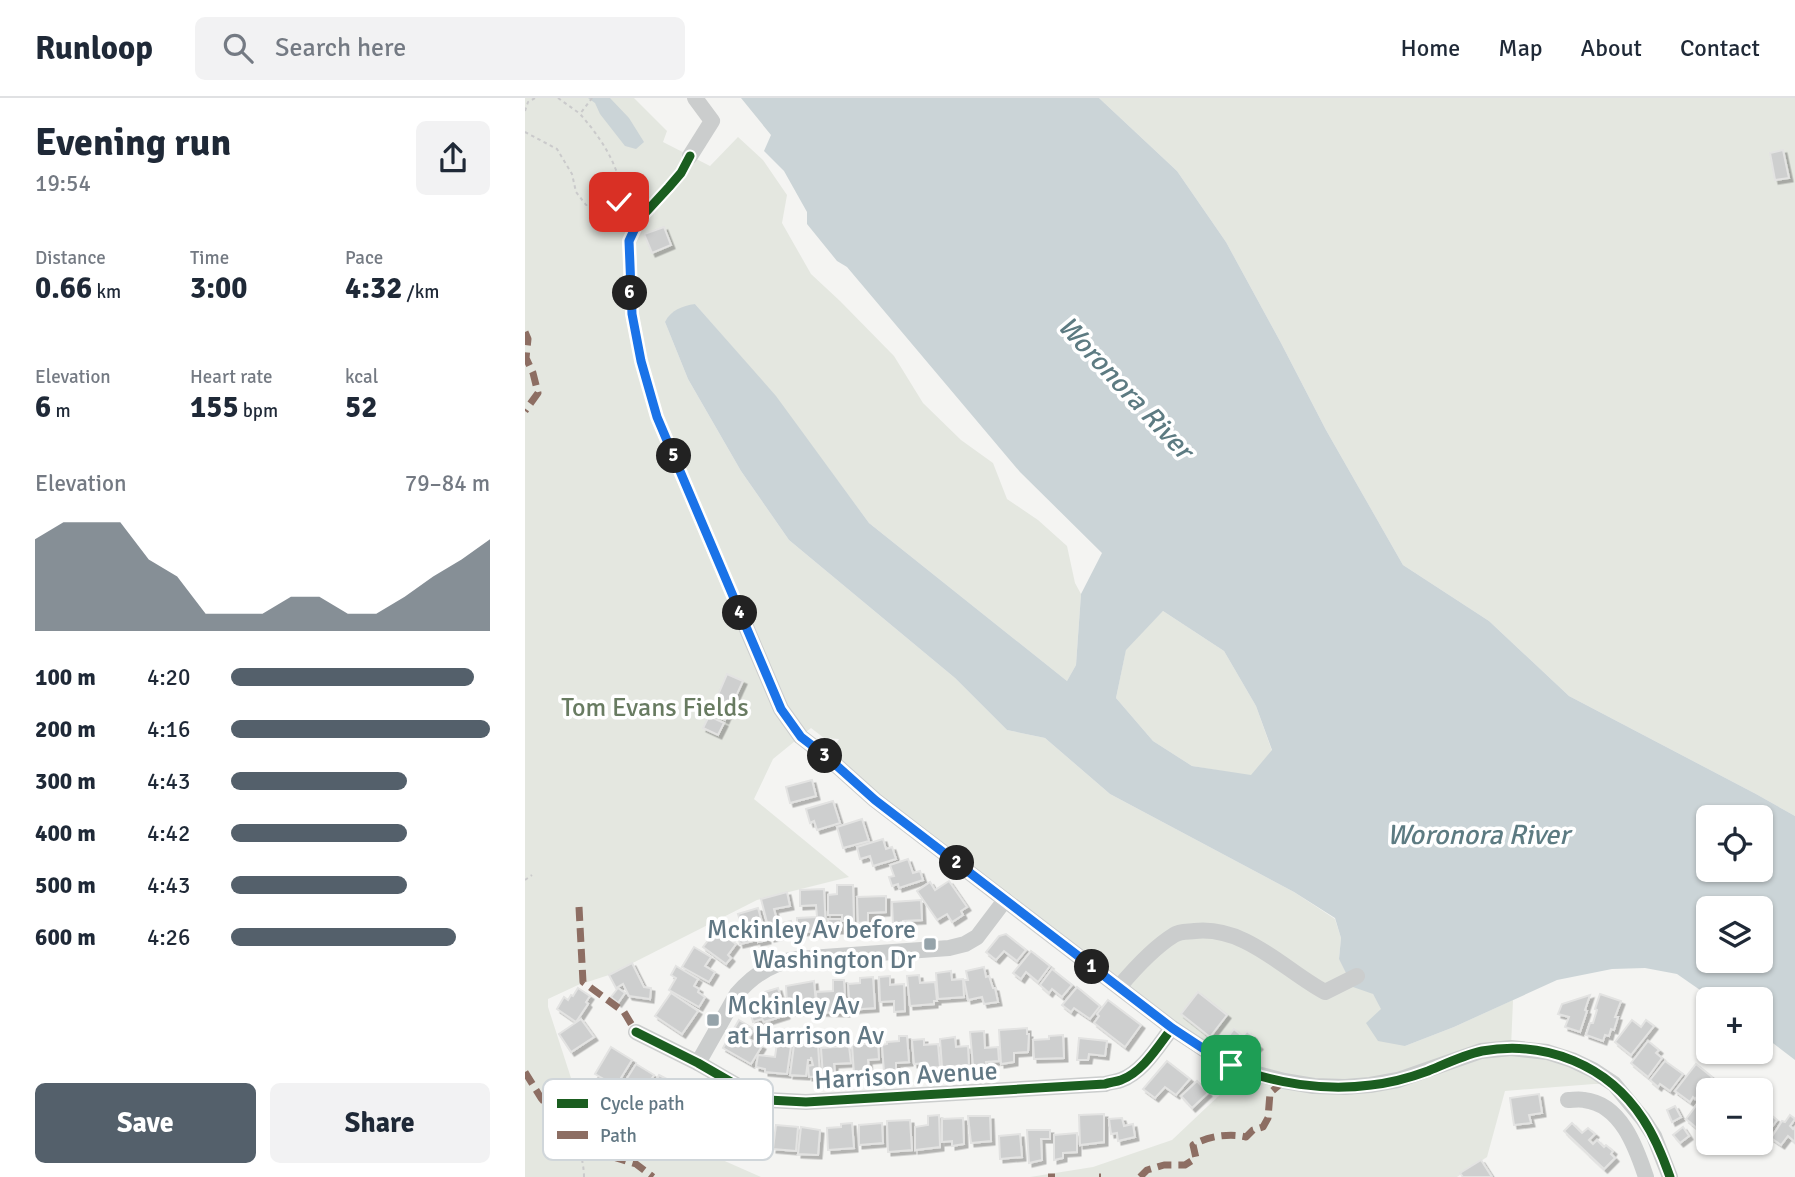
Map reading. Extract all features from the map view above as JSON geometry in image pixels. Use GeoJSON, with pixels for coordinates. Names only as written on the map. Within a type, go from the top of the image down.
{"type":"FeatureCollection","features":[{"type":"Feature","properties":{"kind":"street"},"geometry":{"type":"LineString","coordinates":[[690,156],[712,121],[695,98]]}},
{"type":"Feature","properties":{"kind":"street"},"geometry":{"type":"LineString","coordinates":[[735,601],[781,709],[801,737],[875,800],[1172,1028],[1216,1057],[1246,1071],[1284,1081],[1314,1086],[1357,1086],[1398,1080],[1481,1051],[1511,1048],[1547,1052],[1593,1070],[1614,1084],[1654,1136],[1670,1177]]}},
{"type":"Feature","properties":{"kind":"street"},"geometry":{"type":"LineString","coordinates":[[698,1063],[737,994],[745,984],[775,964],[796,959],[949,948],[965,944],[977,937],[1005,900]]}},
{"type":"Feature","properties":{"kind":"street"},"geometry":{"type":"LineString","coordinates":[[1119,987],[1141,961],[1176,933],[1206,930],[1235,935],[1325,992],[1357,976]]}},
{"type":"Feature","properties":{"kind":"street","name":"Harrison Avenue"},"geometry":{"type":"LineString","coordinates":[[773,1101],[806,1102],[1105,1084],[1121,1080],[1133,1073],[1172,1028]]}},
{"type":"Feature","properties":{"kind":"street","name":"Harrison Avenue"},"geometry":{"type":"LineString","coordinates":[[636,1032],[726,1079]]}},
{"type":"Feature","properties":{"kind":"street"},"geometry":{"type":"LineString","coordinates":[[1568,1100],[1587,1100],[1604,1106],[1618,1119],[1630,1135],[1646,1177]]}},
{"type":"Feature","properties":{"kind":"path"},"geometry":{"type":"LineString","coordinates":[[525,111],[528,102],[535,98]]}},
{"type":"Feature","properties":{"kind":"path"},"geometry":{"type":"LineString","coordinates":[[558,98],[580,114],[596,132],[617,172],[619,202],[626,216],[637,226]]}},
{"type":"Feature","properties":{"kind":"path"},"geometry":{"type":"LineString","coordinates":[[580,114],[591,99]]}},
{"type":"Feature","properties":{"kind":"path"},"geometry":{"type":"LineString","coordinates":[[525,132],[557,149],[572,174],[576,192],[586,205],[619,202]]}},
{"type":"Feature","properties":{"kind":"path"},"geometry":{"type":"LineString","coordinates":[[525,880],[532,875]]}},
{"type":"Feature","properties":{"kind":"path"},"geometry":{"type":"LineString","coordinates":[[580,1160],[584,1177]]}},
{"type":"Feature","properties":{"kind":"green space","name":"Tom Evans Fields"},"geometry":{"type":"Polygon","coordinates":[[[525,98],[634,98],[667,131],[663,142],[710,166],[738,137],[763,160],[787,195],[782,223],[811,274],[894,356],[923,403],[961,440],[993,463],[1007,499],[1038,520],[1067,546],[1075,583],[1081,594],[1076,665],[1067,681],[869,523],[775,396],[695,304],[665,322],[688,379],[741,471],[789,540],[955,678],[1007,730],[1045,738],[1110,794],[1294,892],[1335,919],[1341,938],[1339,959],[1373,994],[1405,1046],[1513,1000],[1511,1048],[1547,1052],[1614,1084],[1505,1091],[1487,1157],[1457,1177],[1030,1177],[1093,1167],[1172,1140],[1245,1071],[1231,1065],[827,757],[839,739],[824,738],[811,728],[773,759],[754,799],[849,877],[757,900],[609,975],[548,999],[548,1007],[572,1079],[543,1079],[543,1160],[722,1160],[761,1177],[525,1177],[525,98]]]}},
{"type":"Feature","properties":{"kind":"green space"},"geometry":{"type":"Polygon","coordinates":[[[1099,98],[1795,98],[1795,816],[1569,696],[1489,621],[1403,565],[1326,430],[1226,242],[1177,171],[1099,98]]]}},
{"type":"Feature","properties":{"kind":"green space"},"geometry":{"type":"Polygon","coordinates":[[[1163,611],[1224,651],[1256,706],[1272,751],[1251,776],[1192,766],[1153,741],[1116,698],[1126,649],[1163,611]]]}},
{"type":"Feature","properties":{"kind":"water"},"geometry":{"type":"Polygon","coordinates":[[[588,98],[610,98],[629,118],[644,142],[636,149],[625,146],[600,114],[595,103],[588,98]]]}},
{"type":"Feature","properties":{"kind":"water","name":"Woronora River"},"geometry":{"type":"Polygon","coordinates":[[[741,98],[1099,98],[1177,171],[1226,242],[1326,430],[1403,565],[1489,621],[1569,696],[1795,816],[1795,1060],[1773,1043],[1773,987],[1696,987],[1677,974],[1645,968],[1612,969],[1557,980],[1405,1046],[1378,1041],[1366,1023],[1381,1009],[1373,994],[1353,987],[1339,959],[1341,938],[1335,918],[1294,892],[1110,794],[1045,738],[1007,730],[955,678],[789,540],[741,471],[688,379],[665,322],[677,309],[695,304],[776,396],[869,523],[1067,681],[1076,665],[1081,594],[1102,553],[1020,472],[847,267],[837,261],[807,224],[807,212],[784,171],[764,151],[771,135],[741,98]],[[1163,611],[1126,650],[1116,698],[1153,741],[1192,766],[1251,775],[1272,750],[1256,706],[1224,651],[1163,611]]]}},
{"type":"Feature","properties":{"kind":"building"},"geometry":{"type":"Polygon","coordinates":[[[1783,150],[1789,178],[1775,180],[1770,153],[1783,150]]]}},
{"type":"Feature","properties":{"kind":"building"},"geometry":{"type":"Polygon","coordinates":[[[664,227],[671,245],[652,253],[644,234],[664,227]]]}},
{"type":"Feature","properties":{"kind":"building"},"geometry":{"type":"Polygon","coordinates":[[[727,674],[743,681],[725,720],[710,713],[727,674]]]}},
{"type":"Feature","properties":{"kind":"building"},"geometry":{"type":"Polygon","coordinates":[[[709,716],[724,723],[718,735],[703,728],[709,716]]]}},
{"type":"Feature","properties":{"kind":"building"},"geometry":{"type":"Polygon","coordinates":[[[812,780],[816,796],[790,803],[786,787],[812,780]]]}},
{"type":"Feature","properties":{"kind":"building"},"geometry":{"type":"Polygon","coordinates":[[[833,801],[840,823],[817,830],[814,821],[810,823],[806,809],[833,801]]]}},
{"type":"Feature","properties":{"kind":"building"},"geometry":{"type":"Polygon","coordinates":[[[862,819],[869,841],[843,848],[837,827],[862,819]]]}},
{"type":"Feature","properties":{"kind":"building"},"geometry":{"type":"Polygon","coordinates":[[[883,839],[886,849],[892,847],[896,859],[873,866],[870,856],[860,859],[857,847],[883,839]]]}},
{"type":"Feature","properties":{"kind":"building"},"geometry":{"type":"Polygon","coordinates":[[[908,859],[913,873],[920,871],[923,880],[899,888],[898,884],[892,886],[889,877],[894,876],[890,865],[908,859]]]}},
{"type":"Feature","properties":{"kind":"building"},"geometry":{"type":"Polygon","coordinates":[[[949,881],[967,907],[961,911],[963,915],[952,922],[947,914],[937,920],[917,891],[930,882],[935,890],[949,881]]]}},
{"type":"Feature","properties":{"kind":"building"},"geometry":{"type":"Polygon","coordinates":[[[837,885],[853,885],[854,921],[842,921],[842,915],[828,915],[828,895],[837,894],[837,885]]]}},
{"type":"Feature","properties":{"kind":"building"},"geometry":{"type":"Polygon","coordinates":[[[824,889],[826,931],[797,932],[797,918],[817,917],[816,905],[800,906],[800,890],[824,889]]]}},
{"type":"Feature","properties":{"kind":"building"},"geometry":{"type":"Polygon","coordinates":[[[787,892],[790,906],[774,909],[778,924],[791,921],[794,932],[771,938],[761,899],[787,892]]]}},
{"type":"Feature","properties":{"kind":"building"},"geometry":{"type":"Polygon","coordinates":[[[886,896],[886,912],[868,913],[868,922],[858,923],[857,897],[886,896]]]}},
{"type":"Feature","properties":{"kind":"building"},"geometry":{"type":"Polygon","coordinates":[[[921,900],[922,920],[903,921],[903,925],[893,926],[892,902],[921,900]]]}},
{"type":"Feature","properties":{"kind":"building"},"geometry":{"type":"Polygon","coordinates":[[[758,908],[767,940],[740,944],[737,932],[743,931],[738,914],[758,908]]]}},
{"type":"Feature","properties":{"kind":"building"},"geometry":{"type":"Polygon","coordinates":[[[828,919],[841,919],[841,930],[829,930],[828,919]]]}},
{"type":"Feature","properties":{"kind":"building"},"geometry":{"type":"Polygon","coordinates":[[[719,926],[732,936],[729,939],[736,944],[728,955],[731,958],[726,964],[703,947],[719,926]]]}},
{"type":"Feature","properties":{"kind":"building"},"geometry":{"type":"Polygon","coordinates":[[[1006,934],[1026,950],[1017,961],[1004,951],[996,960],[986,952],[999,936],[1006,934]]]}},
{"type":"Feature","properties":{"kind":"building"},"geometry":{"type":"Polygon","coordinates":[[[694,947],[711,957],[705,966],[715,972],[709,982],[682,967],[694,947]]]}},
{"type":"Feature","properties":{"kind":"building"},"geometry":{"type":"Polygon","coordinates":[[[1031,951],[1050,966],[1038,982],[1026,972],[1021,979],[1013,973],[1031,951]]]}},
{"type":"Feature","properties":{"kind":"building"},"geometry":{"type":"Polygon","coordinates":[[[632,963],[644,987],[651,988],[650,999],[629,996],[623,984],[616,988],[609,975],[632,963]]]}},
{"type":"Feature","properties":{"kind":"building"},"geometry":{"type":"Polygon","coordinates":[[[676,966],[698,979],[694,986],[705,997],[699,1007],[669,990],[676,978],[671,975],[676,966]]]}},
{"type":"Feature","properties":{"kind":"building"},"geometry":{"type":"Polygon","coordinates":[[[984,967],[986,977],[989,976],[995,988],[998,1002],[984,1004],[982,997],[968,1000],[964,980],[968,980],[966,971],[984,967]]]}},
{"type":"Feature","properties":{"kind":"building"},"geometry":{"type":"Polygon","coordinates":[[[1052,969],[1072,985],[1062,997],[1052,989],[1049,993],[1040,985],[1052,969]]]}},
{"type":"Feature","properties":{"kind":"building"},"geometry":{"type":"Polygon","coordinates":[[[951,971],[952,980],[963,979],[964,997],[938,999],[936,973],[951,971]]]}},
{"type":"Feature","properties":{"kind":"building"},"geometry":{"type":"Polygon","coordinates":[[[919,975],[920,983],[935,982],[937,1001],[934,1001],[934,1004],[910,1006],[907,976],[919,975]]]}},
{"type":"Feature","properties":{"kind":"building"},"geometry":{"type":"Polygon","coordinates":[[[890,976],[890,985],[904,984],[905,1011],[894,1012],[894,1001],[880,1002],[879,977],[890,976]]]}},
{"type":"Feature","properties":{"kind":"building"},"geometry":{"type":"Polygon","coordinates":[[[873,977],[875,1008],[850,1010],[848,984],[860,983],[860,978],[873,977]]]}},
{"type":"Feature","properties":{"kind":"building"},"geometry":{"type":"Polygon","coordinates":[[[833,980],[844,980],[846,1013],[817,1012],[816,992],[833,991],[833,980]]]}},
{"type":"Feature","properties":{"kind":"building"},"geometry":{"type":"Polygon","coordinates":[[[814,981],[814,1011],[792,1012],[791,1003],[787,1003],[786,986],[814,981]]]}},
{"type":"Feature","properties":{"kind":"building"},"geometry":{"type":"Polygon","coordinates":[[[1077,987],[1100,1006],[1090,1019],[1074,1008],[1071,1012],[1062,1005],[1077,987]]]}},
{"type":"Feature","properties":{"kind":"building"},"geometry":{"type":"Polygon","coordinates":[[[578,988],[590,996],[576,1022],[557,1009],[564,997],[568,1000],[578,988]]]}},
{"type":"Feature","properties":{"kind":"building"},"geometry":{"type":"Polygon","coordinates":[[[618,988],[625,993],[618,1003],[611,997],[618,988]]]}},
{"type":"Feature","properties":{"kind":"building"},"geometry":{"type":"Polygon","coordinates":[[[778,988],[786,1015],[764,1022],[762,1019],[753,1022],[750,1010],[769,1004],[765,992],[778,988]]]}},
{"type":"Feature","properties":{"kind":"building"},"geometry":{"type":"Polygon","coordinates":[[[1198,992],[1227,1015],[1210,1037],[1181,1014],[1198,992]]]}},
{"type":"Feature","properties":{"kind":"building"},"geometry":{"type":"Polygon","coordinates":[[[671,993],[698,1011],[682,1034],[655,1016],[671,993]]]}},
{"type":"Feature","properties":{"kind":"building"},"geometry":{"type":"Polygon","coordinates":[[[1600,994],[1621,1001],[1614,1030],[1611,1029],[1609,1036],[1605,1035],[1603,1041],[1586,1035],[1590,1023],[1593,1023],[1600,994]]]}},
{"type":"Feature","properties":{"kind":"building"},"geometry":{"type":"Polygon","coordinates":[[[1590,995],[1580,1032],[1565,1027],[1569,1017],[1558,1014],[1562,1004],[1590,995]]]}},
{"type":"Feature","properties":{"kind":"building"},"geometry":{"type":"Polygon","coordinates":[[[1108,1000],[1141,1025],[1125,1047],[1094,1023],[1099,1016],[1097,1014],[1108,1000]]]}},
{"type":"Feature","properties":{"kind":"building"},"geometry":{"type":"Polygon","coordinates":[[[581,1019],[594,1037],[571,1052],[559,1034],[581,1019]]]}},
{"type":"Feature","properties":{"kind":"building"},"geometry":{"type":"Polygon","coordinates":[[[739,1020],[754,1029],[748,1039],[762,1046],[751,1064],[723,1048],[739,1020]]]}},
{"type":"Feature","properties":{"kind":"building"},"geometry":{"type":"Polygon","coordinates":[[[1632,1020],[1641,1027],[1646,1020],[1654,1026],[1631,1055],[1615,1042],[1632,1020]]]}},
{"type":"Feature","properties":{"kind":"building"},"geometry":{"type":"Polygon","coordinates":[[[1027,1028],[1028,1052],[1014,1053],[1014,1062],[1001,1064],[999,1030],[1027,1028]]]}},
{"type":"Feature","properties":{"kind":"building"},"geometry":{"type":"Polygon","coordinates":[[[1234,1029],[1241,1035],[1231,1048],[1224,1042],[1234,1029]]]}},
{"type":"Feature","properties":{"kind":"building"},"geometry":{"type":"Polygon","coordinates":[[[984,1031],[985,1048],[998,1047],[999,1061],[973,1066],[970,1032],[984,1031]]]}},
{"type":"Feature","properties":{"kind":"building"},"geometry":{"type":"Polygon","coordinates":[[[1247,1031],[1259,1046],[1252,1053],[1240,1039],[1247,1031]]]}},
{"type":"Feature","properties":{"kind":"building"},"geometry":{"type":"Polygon","coordinates":[[[1063,1035],[1064,1058],[1034,1059],[1033,1040],[1063,1035]]]}},
{"type":"Feature","properties":{"kind":"building"},"geometry":{"type":"Polygon","coordinates":[[[778,1036],[792,1039],[787,1074],[765,1072],[765,1069],[756,1067],[758,1055],[775,1057],[778,1036]]]}},
{"type":"Feature","properties":{"kind":"building"},"geometry":{"type":"Polygon","coordinates":[[[899,1036],[907,1036],[909,1062],[896,1063],[896,1070],[884,1072],[882,1045],[899,1041],[899,1036]]]}},
{"type":"Feature","properties":{"kind":"building"},"geometry":{"type":"Polygon","coordinates":[[[955,1037],[956,1047],[968,1046],[969,1065],[942,1067],[940,1039],[955,1037]]]}},
{"type":"Feature","properties":{"kind":"building"},"geometry":{"type":"Polygon","coordinates":[[[1079,1038],[1107,1041],[1105,1056],[1089,1054],[1088,1060],[1077,1060],[1079,1038]]]}},
{"type":"Feature","properties":{"kind":"building"},"geometry":{"type":"Polygon","coordinates":[[[924,1039],[924,1045],[938,1044],[940,1067],[927,1068],[923,1063],[914,1064],[912,1040],[924,1039]]]}},
{"type":"Feature","properties":{"kind":"building"},"geometry":{"type":"Polygon","coordinates":[[[1648,1041],[1659,1050],[1656,1053],[1662,1058],[1648,1077],[1631,1063],[1648,1041]]]}},
{"type":"Feature","properties":{"kind":"building"},"geometry":{"type":"Polygon","coordinates":[[[878,1043],[879,1059],[868,1060],[869,1073],[854,1074],[852,1045],[878,1043]]]}},
{"type":"Feature","properties":{"kind":"building"},"geometry":{"type":"Polygon","coordinates":[[[794,1045],[818,1045],[820,1076],[809,1077],[808,1066],[813,1065],[811,1057],[811,1060],[808,1060],[806,1076],[790,1075],[794,1045]]]}},
{"type":"Feature","properties":{"kind":"building"},"geometry":{"type":"Polygon","coordinates":[[[849,1046],[851,1063],[834,1064],[835,1074],[823,1076],[821,1048],[849,1046]]]}},
{"type":"Feature","properties":{"kind":"building"},"geometry":{"type":"Polygon","coordinates":[[[611,1047],[632,1060],[620,1079],[604,1079],[595,1074],[611,1047]]]}},
{"type":"Feature","properties":{"kind":"building"},"geometry":{"type":"Polygon","coordinates":[[[1167,1061],[1190,1079],[1176,1095],[1165,1087],[1155,1098],[1143,1089],[1167,1061]]]}},
{"type":"Feature","properties":{"kind":"building"},"geometry":{"type":"Polygon","coordinates":[[[1665,1061],[1683,1074],[1670,1091],[1660,1084],[1658,1087],[1650,1080],[1665,1061]]]}},
{"type":"Feature","properties":{"kind":"building"},"geometry":{"type":"Polygon","coordinates":[[[636,1064],[654,1075],[651,1079],[627,1079],[636,1064]]]}},
{"type":"Feature","properties":{"kind":"building"},"geometry":{"type":"Polygon","coordinates":[[[1696,1064],[1712,1077],[1696,1078],[1696,1098],[1693,1097],[1690,1102],[1675,1091],[1696,1064]]]}},
{"type":"Feature","properties":{"kind":"building"},"geometry":{"type":"Polygon","coordinates":[[[1197,1081],[1208,1093],[1192,1108],[1181,1096],[1197,1081]]]}},
{"type":"Feature","properties":{"kind":"building"},"geometry":{"type":"Polygon","coordinates":[[[1539,1094],[1542,1113],[1529,1115],[1531,1123],[1514,1125],[1510,1098],[1539,1094]]]}},
{"type":"Feature","properties":{"kind":"building"},"geometry":{"type":"Polygon","coordinates":[[[1675,1106],[1681,1117],[1672,1122],[1667,1110],[1675,1106]]]}},
{"type":"Feature","properties":{"kind":"building"},"geometry":{"type":"Polygon","coordinates":[[[1696,1106],[1696,1127],[1686,1119],[1696,1106]]]}},
{"type":"Feature","properties":{"kind":"building"},"geometry":{"type":"Polygon","coordinates":[[[1104,1114],[1104,1142],[1080,1145],[1079,1115],[1104,1114]]]}},
{"type":"Feature","properties":{"kind":"building"},"geometry":{"type":"Polygon","coordinates":[[[939,1115],[940,1147],[915,1150],[915,1127],[928,1125],[928,1116],[939,1115]]]}},
{"type":"Feature","properties":{"kind":"building"},"geometry":{"type":"Polygon","coordinates":[[[1790,1115],[1795,1119],[1790,1126],[1793,1129],[1795,1127],[1795,1142],[1788,1136],[1781,1145],[1773,1139],[1773,1135],[1782,1121],[1785,1122],[1790,1115]]]}},
{"type":"Feature","properties":{"kind":"building"},"geometry":{"type":"Polygon","coordinates":[[[968,1116],[990,1116],[991,1141],[971,1143],[968,1116]]]}},
{"type":"Feature","properties":{"kind":"building"},"geometry":{"type":"Polygon","coordinates":[[[963,1118],[964,1144],[952,1146],[952,1141],[942,1142],[942,1119],[963,1118]]]}},
{"type":"Feature","properties":{"kind":"building"},"geometry":{"type":"Polygon","coordinates":[[[1122,1118],[1124,1126],[1133,1124],[1135,1137],[1118,1141],[1117,1133],[1111,1134],[1109,1119],[1122,1118]]]}},
{"type":"Feature","properties":{"kind":"building"},"geometry":{"type":"Polygon","coordinates":[[[910,1120],[912,1150],[888,1152],[887,1121],[910,1120]]]}},
{"type":"Feature","properties":{"kind":"building"},"geometry":{"type":"Polygon","coordinates":[[[852,1123],[854,1148],[828,1150],[827,1128],[852,1123]]]}},
{"type":"Feature","properties":{"kind":"building"},"geometry":{"type":"Polygon","coordinates":[[[882,1123],[883,1143],[859,1145],[859,1125],[882,1123]]]}},
{"type":"Feature","properties":{"kind":"building"},"geometry":{"type":"Polygon","coordinates":[[[1572,1123],[1582,1133],[1588,1128],[1595,1134],[1589,1140],[1593,1144],[1597,1140],[1613,1151],[1611,1154],[1615,1158],[1604,1169],[1564,1131],[1572,1123]]]}},
{"type":"Feature","properties":{"kind":"building"},"geometry":{"type":"Polygon","coordinates":[[[776,1125],[798,1127],[796,1151],[773,1149],[776,1125]]]}},
{"type":"Feature","properties":{"kind":"building"},"geometry":{"type":"Polygon","coordinates":[[[801,1127],[820,1130],[818,1155],[798,1154],[801,1127]]]}},
{"type":"Feature","properties":{"kind":"building"},"geometry":{"type":"Polygon","coordinates":[[[1683,1127],[1689,1136],[1680,1143],[1673,1135],[1683,1127]]]}},
{"type":"Feature","properties":{"kind":"building"},"geometry":{"type":"Polygon","coordinates":[[[1027,1130],[1050,1130],[1050,1139],[1041,1139],[1042,1160],[1029,1163],[1027,1130]]]}},
{"type":"Feature","properties":{"kind":"building"},"geometry":{"type":"Polygon","coordinates":[[[1077,1133],[1077,1152],[1063,1153],[1063,1158],[1054,1160],[1054,1135],[1077,1133]]]}},
{"type":"Feature","properties":{"kind":"building"},"geometry":{"type":"Polygon","coordinates":[[[1020,1134],[1022,1157],[1000,1159],[999,1136],[1020,1134]]]}},
{"type":"Feature","properties":{"kind":"building"},"geometry":{"type":"Polygon","coordinates":[[[1481,1160],[1492,1177],[1463,1177],[1460,1173],[1481,1160]]]}},
{"type":"Feature","properties":{"kind":"marked path"},"geometry":{"type":"LineString","coordinates":[[525,332],[528,339],[526,358],[538,393],[525,411]]}},
{"type":"Feature","properties":{"kind":"marked path"},"geometry":{"type":"LineString","coordinates":[[579,907],[583,982],[624,1012],[636,1032]]}},
{"type":"Feature","properties":{"kind":"marked path"},"geometry":{"type":"LineString","coordinates":[[525,1072],[543,1100]]}},
{"type":"Feature","properties":{"kind":"marked path"},"geometry":{"type":"LineString","coordinates":[[1140,1177],[1147,1170],[1164,1165],[1185,1165],[1196,1158],[1193,1145],[1205,1139],[1233,1135],[1246,1137],[1253,1130],[1263,1127],[1268,1118],[1270,1093],[1284,1081]]}},
{"type":"Feature","properties":{"kind":"marked path"},"geometry":{"type":"LineString","coordinates":[[623,1160],[636,1164],[653,1177]]}},
{"type":"Feature","properties":{"kind":"marked path"},"geometry":{"type":"LineString","coordinates":[[1048,1177],[1055,1177]]}},
{"type":"Feature","properties":{"kind":"cycle path"},"geometry":{"type":"LineString","coordinates":[[690,156],[681,173],[646,212],[629,241],[632,314],[641,361],[657,417],[735,601]]}},
{"type":"Feature","properties":{"kind":"cycle path"},"geometry":{"type":"LineString","coordinates":[[827,757],[875,800],[1172,1028],[1231,1065],[1281,1081],[1354,1087],[1407,1078],[1482,1051],[1529,1049],[1552,1053],[1594,1071],[1629,1100],[1651,1133],[1670,1177]]}},
{"type":"Feature","properties":{"kind":"cycle path"},"geometry":{"type":"LineString","coordinates":[[773,1100],[806,1102],[1105,1084],[1121,1080],[1136,1071],[1172,1028]]}},
{"type":"Feature","properties":{"kind":"cycle path"},"geometry":{"type":"LineString","coordinates":[[636,1032],[726,1079]]}},
{"type":"Feature","properties":{"kind":"place","name":"Mckinley Av before Washington Dr"},"geometry":{"type":"Point","coordinates":[930,944]}},
{"type":"Feature","properties":{"kind":"place","name":"Mckinley Av at Harrison Av"},"geometry":{"type":"Point","coordinates":[713,1020]}},
{"type":"Feature","properties":{"kind":"route"},"geometry":{"type":"LineString","coordinates":[[619,202],[626,216],[636,226],[629,241],[632,314],[641,361],[657,417],[781,709],[801,737],[875,800],[1172,1028],[1231,1065]]}}]}
